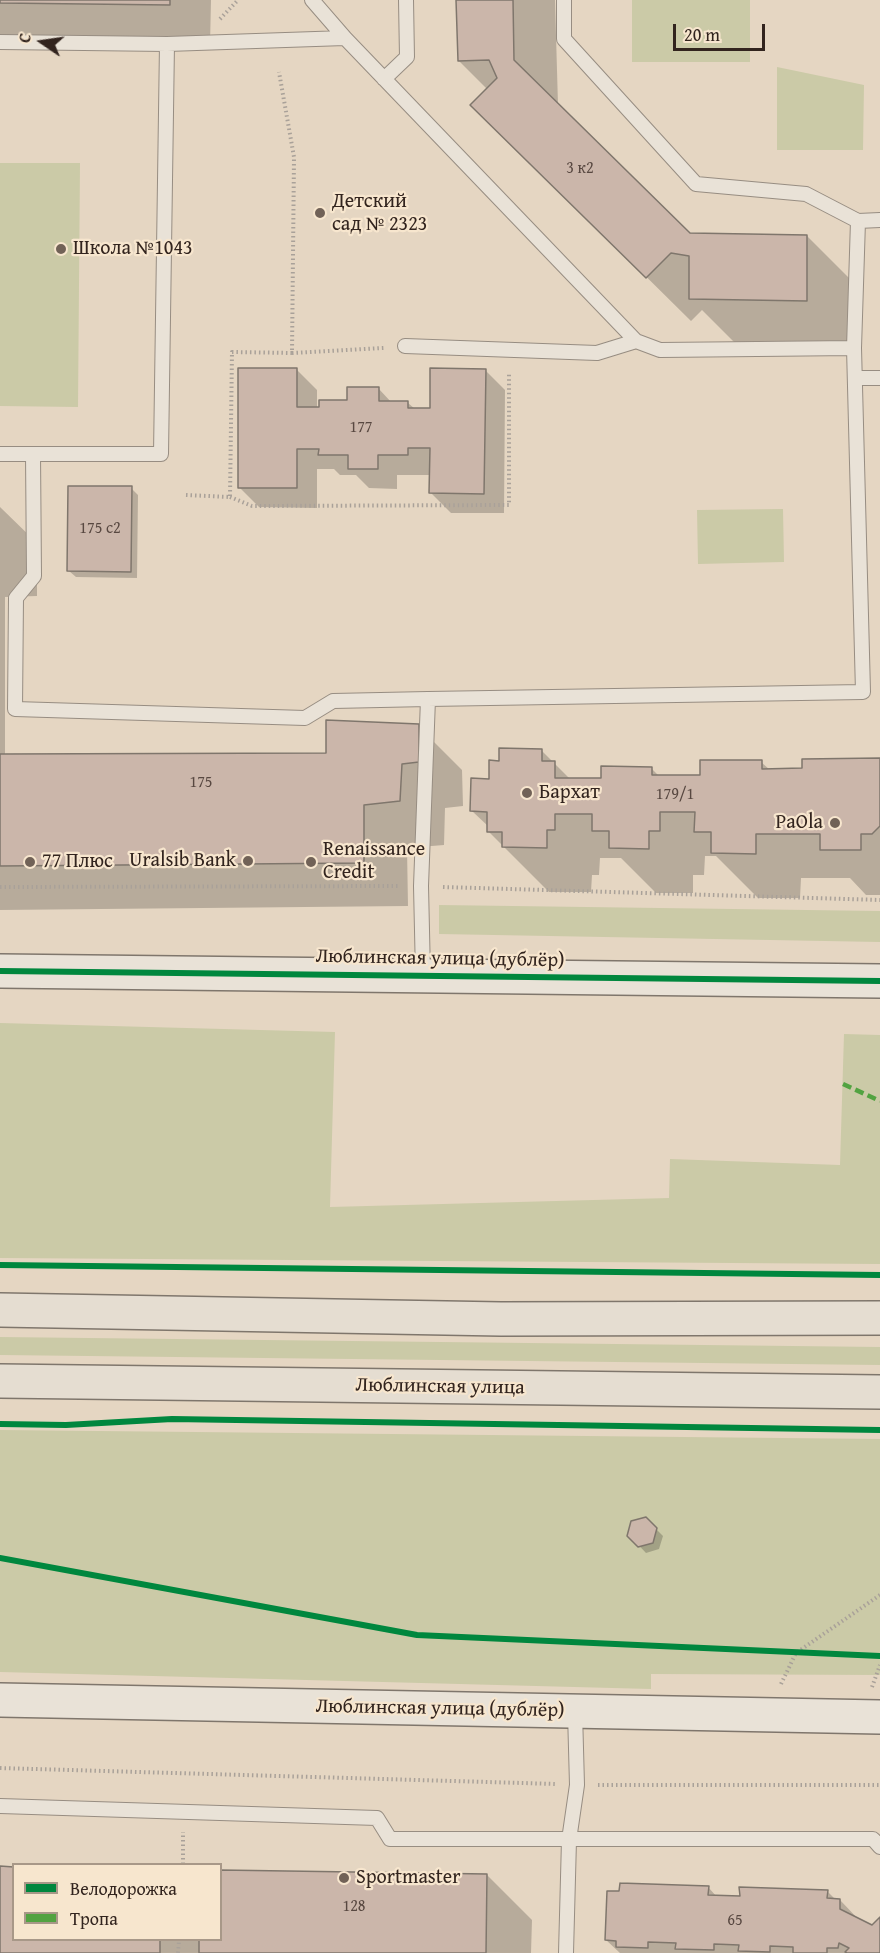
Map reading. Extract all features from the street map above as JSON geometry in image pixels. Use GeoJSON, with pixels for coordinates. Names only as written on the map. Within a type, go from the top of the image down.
{"type":"FeatureCollection","features":[{"type":"Feature","properties":{"kind":"main road"},"geometry":{"type":"LineString","coordinates":[[0,1310],[501,1319],[880,1318]]}},
{"type":"Feature","properties":{"kind":"main road","name":"Люблинская улица"},"geometry":{"type":"LineString","coordinates":[[0,1381],[880,1392]]}},
{"type":"Feature","properties":{"kind":"street","name":"Люблинская улица (дублёр)"},"geometry":{"type":"LineString","coordinates":[[0,971],[880,981]]}},
{"type":"Feature","properties":{"kind":"street","name":"Люблинская улица (дублёр)"},"geometry":{"type":"LineString","coordinates":[[0,1700],[575,1712],[876,1703]]}},
{"type":"Feature","properties":{"kind":"lane"},"geometry":{"type":"LineString","coordinates":[[312,0],[345,38],[636,341],[660,350],[855,348]]}},
{"type":"Feature","properties":{"kind":"lane"},"geometry":{"type":"LineString","coordinates":[[384,79],[407,57],[406,0]]}},
{"type":"Feature","properties":{"kind":"lane"},"geometry":{"type":"LineString","coordinates":[[564,0],[564,39],[696,184],[806,194],[858,221],[880,220]]}},
{"type":"Feature","properties":{"kind":"lane"},"geometry":{"type":"LineString","coordinates":[[0,42],[167,44],[345,38]]}},
{"type":"Feature","properties":{"kind":"lane"},"geometry":{"type":"LineString","coordinates":[[0,454],[160,454],[167,44]]}},
{"type":"Feature","properties":{"kind":"lane"},"geometry":{"type":"LineString","coordinates":[[33,454],[34,576],[16,597],[15,709],[305,718],[333,701],[863,692],[855,348],[858,221]]}},
{"type":"Feature","properties":{"kind":"lane"},"geometry":{"type":"LineString","coordinates":[[405,346],[597,352],[636,341]]}},
{"type":"Feature","properties":{"kind":"lane"},"geometry":{"type":"LineString","coordinates":[[856,378],[880,378]]}},
{"type":"Feature","properties":{"kind":"lane"},"geometry":{"type":"LineString","coordinates":[[423,975],[421,886],[428,699]]}},
{"type":"Feature","properties":{"kind":"lane"},"geometry":{"type":"LineString","coordinates":[[566,1953],[569,1840],[577,1785],[575,1712]]}},
{"type":"Feature","properties":{"kind":"lane"},"geometry":{"type":"LineString","coordinates":[[0,1806],[377,1818],[390,1839],[873,1839],[880,1847]]}},
{"type":"Feature","properties":{"kind":"path"},"geometry":{"type":"LineString","coordinates":[[279,72],[294,157],[292,353]]}},
{"type":"Feature","properties":{"kind":"path"},"geometry":{"type":"LineString","coordinates":[[230,497],[232,352],[292,353],[405,346]]}},
{"type":"Feature","properties":{"kind":"path"},"geometry":{"type":"LineString","coordinates":[[186,495],[230,497],[252,506],[509,505],[509,349]]}},
{"type":"Feature","properties":{"kind":"path"},"geometry":{"type":"LineString","coordinates":[[778,1690],[796,1653],[880,1594]]}},
{"type":"Feature","properties":{"kind":"path"},"geometry":{"type":"LineString","coordinates":[[784,1652],[806,1653]]}},
{"type":"Feature","properties":{"kind":"path"},"geometry":{"type":"LineString","coordinates":[[876,1703],[880,1665]]}},
{"type":"Feature","properties":{"kind":"path"},"geometry":{"type":"LineString","coordinates":[[0,1768],[577,1785],[880,1785]]}},
{"type":"Feature","properties":{"kind":"path"},"geometry":{"type":"LineString","coordinates":[[183,1813],[183,1863]]}},
{"type":"Feature","properties":{"kind":"green space"},"geometry":{"type":"Polygon","coordinates":[[[632,0],[750,0],[750,62],[632,62],[632,0]]]}},
{"type":"Feature","properties":{"kind":"green space"},"geometry":{"type":"Polygon","coordinates":[[[777,67],[864,85],[863,150],[777,150],[777,67]]]}},
{"type":"Feature","properties":{"kind":"green space"},"geometry":{"type":"Polygon","coordinates":[[[0,163],[80,163],[78,407],[0,406],[0,163]]]}},
{"type":"Feature","properties":{"kind":"green space"},"geometry":{"type":"Polygon","coordinates":[[[783,509],[784,562],[698,564],[697,510],[783,509]]]}},
{"type":"Feature","properties":{"kind":"green space"},"geometry":{"type":"Polygon","coordinates":[[[439,905],[880,911],[880,942],[439,934],[439,905]]]}},
{"type":"Feature","properties":{"kind":"green space"},"geometry":{"type":"Polygon","coordinates":[[[0,1023],[335,1032],[330,1207],[669,1198],[670,1159],[840,1165],[844,1034],[880,1035],[880,1264],[0,1258],[0,1023]]]}},
{"type":"Feature","properties":{"kind":"green space"},"geometry":{"type":"Polygon","coordinates":[[[0,1337],[880,1347],[880,1365],[0,1355],[0,1337]]]}},
{"type":"Feature","properties":{"kind":"green space"},"geometry":{"type":"Polygon","coordinates":[[[0,1430],[880,1439],[880,1675],[651,1674],[651,1689],[0,1672],[0,1430]]]}},
{"type":"Feature","properties":{"kind":"building"},"geometry":{"type":"Polygon","coordinates":[[[0,0],[170,0],[170,5],[0,3],[0,0]]]}},
{"type":"Feature","properties":{"kind":"building"},"geometry":{"type":"Polygon","coordinates":[[[456,0],[513,0],[514,60],[690,233],[807,235],[807,301],[689,299],[689,256],[671,253],[646,278],[470,105],[497,78],[489,60],[458,61],[456,0]]]}},
{"type":"Feature","properties":{"kind":"building"},"geometry":{"type":"Polygon","coordinates":[[[238,368],[297,368],[297,407],[319,407],[319,400],[347,400],[347,387],[379,387],[379,401],[408,401],[408,408],[430,408],[430,368],[486,369],[484,494],[429,493],[430,448],[408,448],[408,455],[378,455],[378,469],[348,469],[348,455],[318,455],[319,449],[297,449],[297,488],[238,488],[238,368]]]}},
{"type":"Feature","properties":{"kind":"building"},"geometry":{"type":"Polygon","coordinates":[[[68,486],[132,486],[131,572],[67,571],[68,486]]]}},
{"type":"Feature","properties":{"kind":"building"},"geometry":{"type":"Polygon","coordinates":[[[326,720],[419,724],[419,762],[402,764],[400,801],[364,805],[364,863],[0,866],[0,754],[326,753],[326,720]]]}},
{"type":"Feature","properties":{"kind":"building"},"geometry":{"type":"Polygon","coordinates":[[[499,748],[542,749],[542,761],[555,761],[555,778],[601,778],[601,766],[652,767],[652,775],[700,775],[700,760],[762,760],[762,769],[802,768],[802,759],[880,758],[880,826],[872,834],[861,834],[861,850],[820,850],[820,834],[756,834],[756,854],[711,853],[711,832],[694,832],[695,812],[660,812],[660,831],[649,831],[649,849],[609,848],[609,831],[592,831],[592,814],[555,814],[555,830],[547,830],[547,848],[502,847],[502,832],[487,832],[487,812],[470,811],[471,778],[489,779],[489,760],[499,761],[499,748]]]}},
{"type":"Feature","properties":{"kind":"building"},"geometry":{"type":"Polygon","coordinates":[[[646,1517],[657,1528],[653,1543],[638,1547],[627,1536],[631,1521],[646,1517]]]}},
{"type":"Feature","properties":{"kind":"building"},"geometry":{"type":"Polygon","coordinates":[[[0,1866],[12,1867],[12,1941],[160,1941],[160,1953],[0,1953],[0,1866]]]}},
{"type":"Feature","properties":{"kind":"building"},"geometry":{"type":"Polygon","coordinates":[[[222,1870],[487,1874],[486,1953],[199,1953],[199,1941],[222,1941],[222,1870]]]}},
{"type":"Feature","properties":{"kind":"building"},"geometry":{"type":"Polygon","coordinates":[[[620,1883],[709,1886],[708,1895],[740,1896],[739,1887],[828,1890],[827,1898],[840,1899],[840,1909],[872,1925],[880,1917],[880,1953],[847,1953],[845,1952],[849,1948],[839,1943],[838,1948],[827,1948],[827,1953],[793,1953],[793,1947],[770,1946],[770,1952],[738,1951],[739,1945],[714,1944],[714,1950],[675,1949],[676,1943],[648,1942],[648,1948],[616,1947],[616,1941],[605,1940],[607,1891],[619,1891],[620,1883]]]}},
{"type":"Feature","properties":{"kind":"marked path"},"geometry":{"type":"LineString","coordinates":[[843,1084],[880,1101]]}},
{"type":"Feature","properties":{"kind":"cycle path"},"geometry":{"type":"LineString","coordinates":[[0,971],[880,981]]}},
{"type":"Feature","properties":{"kind":"cycle path"},"geometry":{"type":"LineString","coordinates":[[0,1265],[880,1275]]}},
{"type":"Feature","properties":{"kind":"cycle path"},"geometry":{"type":"LineString","coordinates":[[0,1424],[66,1425],[172,1419],[880,1430]]}},
{"type":"Feature","properties":{"kind":"cycle path"},"geometry":{"type":"LineString","coordinates":[[0,1558],[417,1635],[880,1656]]}},
{"type":"Feature","properties":{"kind":"place","name":"Детский сад № 2323"},"geometry":{"type":"Point","coordinates":[320,213]}},
{"type":"Feature","properties":{"kind":"place","name":"Школа №1043"},"geometry":{"type":"Point","coordinates":[61,249]}},
{"type":"Feature","properties":{"kind":"place","name":"Бархат"},"geometry":{"type":"Point","coordinates":[527,793]}},
{"type":"Feature","properties":{"kind":"place","name":"PaOla"},"geometry":{"type":"Point","coordinates":[835,823]}},
{"type":"Feature","properties":{"kind":"place","name":"Uralsib Bank"},"geometry":{"type":"Point","coordinates":[248,861]}},
{"type":"Feature","properties":{"kind":"place","name":"77 Плюс"},"geometry":{"type":"Point","coordinates":[30,862]}},
{"type":"Feature","properties":{"kind":"place","name":"Renaissance Credit"},"geometry":{"type":"Point","coordinates":[311,862]}},
{"type":"Feature","properties":{"kind":"place","name":"Sportmaster"},"geometry":{"type":"Point","coordinates":[344,1878]}}]}
